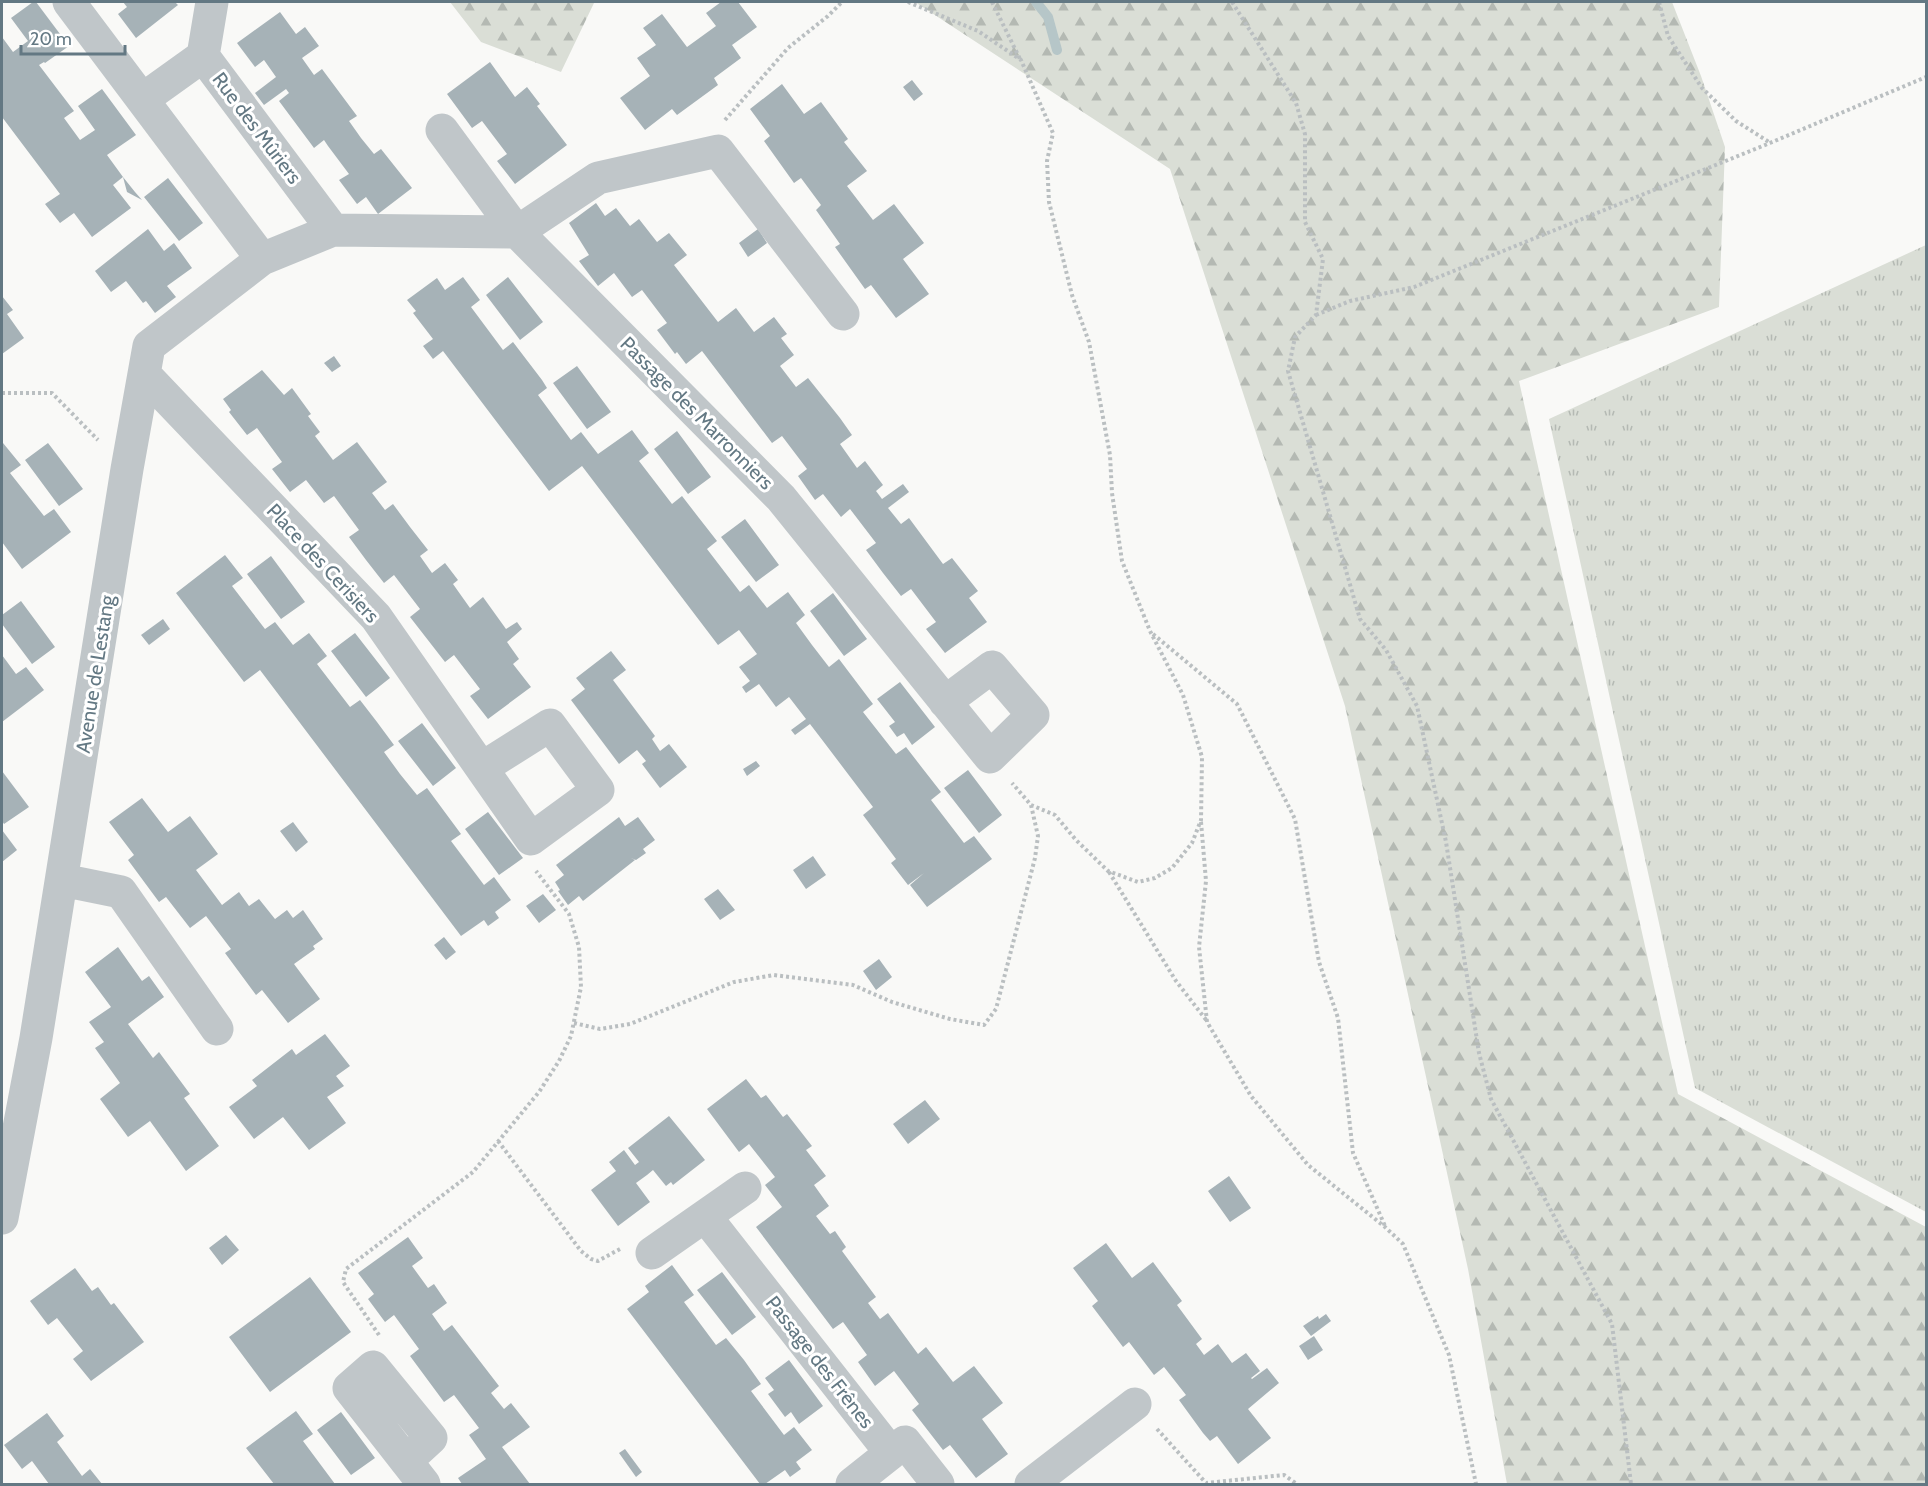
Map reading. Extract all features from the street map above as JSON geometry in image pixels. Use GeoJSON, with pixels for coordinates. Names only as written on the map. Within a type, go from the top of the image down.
{"type":"FeatureCollection","features":[{"type":"Feature","properties":{"kind":"street"},"geometry":{"type":"LineString","coordinates":[[69,2],[262,259]]}},
{"type":"Feature","properties":{"kind":"street"},"geometry":{"type":"LineString","coordinates":[[203,56],[212,2]]}},
{"type":"Feature","properties":{"kind":"street","name":"Rue des Mûriers"},"geometry":{"type":"LineString","coordinates":[[143,99],[203,56],[333,230]]}},
{"type":"Feature","properties":{"kind":"street","name":"Passage des Marronniers"},"geometry":{"type":"LineString","coordinates":[[442,130],[517,232],[781,498],[990,757]]}},
{"type":"Feature","properties":{"kind":"street"},"geometry":{"type":"LineString","coordinates":[[333,230],[517,232],[598,178],[718,151],[843,314]]}},
{"type":"Feature","properties":{"kind":"street","name":"Avenue de Lestang"},"geometry":{"type":"LineString","coordinates":[[2,1218],[36,1038],[127,469],[149,346],[262,259],[333,230]]}},
{"type":"Feature","properties":{"kind":"street","name":"Place des Cerisiers"},"geometry":{"type":"LineString","coordinates":[[144,375],[376,617],[531,839]]}},
{"type":"Feature","properties":{"kind":"street"},"geometry":{"type":"LineString","coordinates":[[945,702],[992,667],[1033,715],[990,757]]}},
{"type":"Feature","properties":{"kind":"street"},"geometry":{"type":"LineString","coordinates":[[482,768],[550,725],[597,790],[531,839]]}},
{"type":"Feature","properties":{"kind":"street"},"geometry":{"type":"LineString","coordinates":[[62,880],[121,892],[217,1029]]}},
{"type":"Feature","properties":{"kind":"street"},"geometry":{"type":"LineString","coordinates":[[652,1253],[745,1188]]}},
{"type":"Feature","properties":{"kind":"street","name":"Passage des Frênes"},"geometry":{"type":"LineString","coordinates":[[705,1216],[891,1453]]}},
{"type":"Feature","properties":{"kind":"street"},"geometry":{"type":"LineString","coordinates":[[373,1367],[348,1388],[416,1473]]}},
{"type":"Feature","properties":{"kind":"street"},"geometry":{"type":"LineString","coordinates":[[1031,1485],[1135,1404]]}},
{"type":"Feature","properties":{"kind":"street"},"geometry":{"type":"LineString","coordinates":[[852,1485],[905,1442],[938,1485]]}},
{"type":"Feature","properties":{"kind":"path"},"geometry":{"type":"LineString","coordinates":[[709,153],[719,128],[788,48],[842,2]]}},
{"type":"Feature","properties":{"kind":"path"},"geometry":{"type":"LineString","coordinates":[[908,2],[978,31],[1021,60]]}},
{"type":"Feature","properties":{"kind":"path"},"geometry":{"type":"LineString","coordinates":[[992,2],[1021,60],[1053,133],[1047,161],[1049,202],[1072,295],[1089,342],[1110,455],[1112,493],[1122,561],[1150,631],[1183,695],[1202,757],[1201,820],[1206,881],[1199,947],[1207,1022]]}},
{"type":"Feature","properties":{"kind":"path"},"geometry":{"type":"LineString","coordinates":[[1232,2],[1296,103],[1305,134],[1305,222],[1323,259],[1316,315]]}},
{"type":"Feature","properties":{"kind":"path"},"geometry":{"type":"LineString","coordinates":[[1659,2],[1668,36],[1702,87],[1736,121],[1770,143]]}},
{"type":"Feature","properties":{"kind":"path"},"geometry":{"type":"LineString","coordinates":[[1631,1485],[1612,1324],[1491,1099],[1479,1053],[1446,842],[1417,706],[1386,650],[1360,619],[1288,371],[1295,337],[1316,315],[1350,301],[1414,287],[1770,143],[1926,77]]}},
{"type":"Feature","properties":{"kind":"path"},"geometry":{"type":"LineString","coordinates":[[2,393],[52,393],[127,469]]}},
{"type":"Feature","properties":{"kind":"path"},"geometry":{"type":"LineString","coordinates":[[1150,631],[1237,704],[1295,819],[1319,962],[1338,1018],[1353,1153],[1385,1227]]}},
{"type":"Feature","properties":{"kind":"path"},"geometry":{"type":"LineString","coordinates":[[990,757],[1031,805],[1055,815],[1076,840],[1108,871],[1176,981],[1207,1022],[1251,1096],[1308,1165],[1403,1244],[1449,1355],[1476,1485]]}},
{"type":"Feature","properties":{"kind":"path"},"geometry":{"type":"LineString","coordinates":[[574,1023],[600,1029],[630,1024],[734,982],[774,975],[853,985],[892,1002],[950,1019],[984,1025],[996,1009],[1035,858],[1038,836],[1031,805]]}},
{"type":"Feature","properties":{"kind":"path"},"geometry":{"type":"LineString","coordinates":[[1108,871],[1138,882],[1155,878],[1172,868],[1192,843],[1201,820]]}},
{"type":"Feature","properties":{"kind":"path"},"geometry":{"type":"LineString","coordinates":[[373,1367],[379,1335],[343,1282],[346,1269],[473,1172],[539,1092],[560,1061],[574,1023],[581,987],[579,947],[569,914],[534,868],[531,839]]}},
{"type":"Feature","properties":{"kind":"path"},"geometry":{"type":"LineString","coordinates":[[498,1142],[581,1251],[591,1259],[598,1261],[629,1244],[652,1253]]}},
{"type":"Feature","properties":{"kind":"path"},"geometry":{"type":"LineString","coordinates":[[1135,1404],[1206,1483],[1284,1475],[1297,1485]]}},
{"type":"Feature","properties":{"kind":"green space"},"geometry":{"type":"Polygon","coordinates":[[[450,2],[597,2],[594,3],[561,72],[481,42],[450,2]]]}},
{"type":"Feature","properties":{"kind":"green space"},"geometry":{"type":"Polygon","coordinates":[[[915,2],[1672,2],[1701,76],[1725,147],[1719,307],[1519,381],[1678,1094],[1926,1227],[1926,1484],[1507,1484],[1468,1269],[1345,706],[1170,169],[915,2]]]}},
{"type":"Feature","properties":{"kind":"green space"},"geometry":{"type":"Polygon","coordinates":[[[1926,245],[1926,1212],[1695,1088],[1549,419],[1926,245]]]}},
{"type":"Feature","properties":{"kind":"building"},"geometry":{"type":"Polygon","coordinates":[[[36,2],[69,46],[39,65],[74,111],[64,118],[80,140],[95,130],[78,106],[102,89],[136,135],[107,155],[123,177],[113,185],[131,208],[92,237],[74,213],[60,223],[45,204],[60,194],[2,117],[2,37],[13,52],[28,41],[11,18],[36,2]]]}},
{"type":"Feature","properties":{"kind":"building"},"geometry":{"type":"Polygon","coordinates":[[[123,2],[175,2],[178,5],[136,38],[118,14],[127,7],[123,2]]]}},
{"type":"Feature","properties":{"kind":"building"},"geometry":{"type":"Polygon","coordinates":[[[721,2],[738,2],[757,27],[732,45],[741,58],[714,78],[718,85],[677,115],[672,109],[645,130],[620,98],[650,76],[637,58],[656,45],[643,28],[662,14],[687,47],[716,26],[706,13],[721,2]]]}},
{"type":"Feature","properties":{"kind":"building"},"geometry":{"type":"Polygon","coordinates":[[[280,12],[296,34],[305,27],[319,46],[302,58],[314,75],[322,69],[357,116],[349,121],[361,138],[374,154],[381,149],[412,188],[378,214],[366,197],[357,204],[339,180],[349,174],[324,140],[314,148],[279,101],[289,93],[286,89],[264,105],[255,93],[276,77],[264,60],[255,67],[237,43],[280,12]]]}},
{"type":"Feature","properties":{"kind":"building"},"geometry":{"type":"Polygon","coordinates":[[[490,62],[515,97],[527,87],[540,104],[537,106],[567,145],[515,184],[497,161],[507,154],[482,121],[472,128],[447,94],[490,62]]]}},
{"type":"Feature","properties":{"kind":"building"},"geometry":{"type":"Polygon","coordinates":[[[912,80],[923,94],[914,101],[903,87],[912,80]]]}},
{"type":"Feature","properties":{"kind":"building"},"geometry":{"type":"Polygon","coordinates":[[[782,84],[804,114],[821,102],[848,139],[844,142],[867,171],[847,186],[873,220],[894,204],[924,243],[903,259],[929,294],[896,318],[871,285],[865,289],[835,247],[840,244],[816,210],[821,205],[801,178],[794,183],[764,141],[770,136],[750,109],[782,84]]]}},
{"type":"Feature","properties":{"kind":"building"},"geometry":{"type":"Polygon","coordinates":[[[123,177],[135,192],[142,200],[127,192],[123,177]]]}},
{"type":"Feature","properties":{"kind":"building"},"geometry":{"type":"Polygon","coordinates":[[[168,178],[203,223],[179,241],[144,197],[168,178]]]}},
{"type":"Feature","properties":{"kind":"building"},"geometry":{"type":"Polygon","coordinates":[[[596,203],[605,216],[616,208],[630,226],[639,219],[657,242],[669,233],[687,255],[674,265],[718,322],[736,308],[754,332],[774,317],[787,334],[781,338],[794,355],[780,366],[796,387],[808,378],[840,418],[852,435],[840,444],[857,468],[865,461],[883,485],[876,491],[882,499],[903,484],[909,492],[888,508],[901,524],[909,518],[943,564],[952,558],[978,591],[969,598],[987,622],[945,653],[926,629],[936,622],[911,589],[901,596],[883,573],[866,550],[876,543],[850,509],[841,517],[823,494],[815,500],[798,476],[807,469],[782,436],[772,443],[702,351],[686,364],[677,352],[675,354],[657,330],[667,323],[642,290],[632,297],[614,273],[598,286],[579,261],[589,255],[569,223],[596,203]]]}},
{"type":"Feature","properties":{"kind":"building"},"geometry":{"type":"Polygon","coordinates":[[[148,229],[164,251],[174,243],[192,268],[167,286],[176,297],[155,313],[146,301],[143,303],[126,281],[111,292],[95,271],[148,229]]]}},
{"type":"Feature","properties":{"kind":"building"},"geometry":{"type":"Polygon","coordinates":[[[758,229],[767,243],[748,257],[739,243],[758,229]]]}},
{"type":"Feature","properties":{"kind":"building"},"geometry":{"type":"Polygon","coordinates":[[[463,277],[480,300],[471,307],[503,350],[513,342],[542,380],[547,388],[538,395],[571,440],[581,432],[598,454],[632,430],[649,453],[639,461],[672,504],[682,496],[717,541],[707,549],[740,592],[749,585],[767,608],[788,592],[805,615],[796,623],[812,645],[829,667],[839,659],[873,704],[863,712],[896,754],[906,747],[941,792],[931,800],[964,843],[974,836],[992,859],[927,907],[910,885],[924,873],[908,885],[891,863],[896,859],[863,815],[873,807],[810,724],[795,735],[791,730],[806,719],[789,697],[776,707],[759,684],[746,693],[742,687],[750,681],[739,667],[757,654],[739,630],[718,645],[582,466],[549,491],[443,351],[433,359],[423,346],[433,339],[413,313],[416,311],[407,300],[437,278],[445,290],[463,277]]]}},
{"type":"Feature","properties":{"kind":"building"},"geometry":{"type":"Polygon","coordinates":[[[508,277],[543,322],[520,340],[486,295],[508,277]]]}},
{"type":"Feature","properties":{"kind":"building"},"geometry":{"type":"Polygon","coordinates":[[[2,296],[13,310],[7,314],[24,338],[2,354],[2,296]]]}},
{"type":"Feature","properties":{"kind":"building"},"geometry":{"type":"Polygon","coordinates":[[[334,356],[341,366],[332,372],[324,363],[334,356]]]}},
{"type":"Feature","properties":{"kind":"building"},"geometry":{"type":"Polygon","coordinates":[[[577,366],[611,412],[587,429],[553,383],[577,366]]]}},
{"type":"Feature","properties":{"kind":"building"},"geometry":{"type":"Polygon","coordinates":[[[262,370],[284,395],[292,388],[311,414],[308,416],[320,432],[315,436],[333,460],[357,442],[387,482],[372,493],[385,510],[393,504],[428,550],[420,556],[432,573],[445,563],[458,580],[453,584],[470,608],[483,597],[506,629],[517,622],[522,629],[507,642],[519,659],[513,664],[531,687],[488,719],[470,696],[480,689],[454,655],[445,662],[410,617],[420,609],[394,575],[384,583],[349,537],[359,530],[334,496],[324,503],[306,480],[290,492],[272,469],[282,462],[257,428],[247,435],[229,412],[231,410],[223,399],[262,370]]]}},
{"type":"Feature","properties":{"kind":"building"},"geometry":{"type":"Polygon","coordinates":[[[677,431],[711,477],[688,494],[654,449],[677,431]]]}},
{"type":"Feature","properties":{"kind":"building"},"geometry":{"type":"Polygon","coordinates":[[[3,443],[21,465],[10,473],[44,516],[54,509],[71,532],[22,569],[2,542],[3,443]]]}},
{"type":"Feature","properties":{"kind":"building"},"geometry":{"type":"Polygon","coordinates":[[[48,443],[83,489],[59,506],[25,460],[48,443]]]}},
{"type":"Feature","properties":{"kind":"building"},"geometry":{"type":"Polygon","coordinates":[[[745,519],[779,565],[756,582],[721,537],[745,519]]]}},
{"type":"Feature","properties":{"kind":"building"},"geometry":{"type":"Polygon","coordinates":[[[225,555],[243,578],[232,586],[265,629],[275,622],[293,645],[309,633],[327,656],[317,664],[350,707],[360,700],[394,745],[384,752],[400,774],[417,795],[427,788],[461,834],[451,841],[484,885],[494,877],[511,900],[495,912],[499,918],[488,926],[484,920],[461,936],[260,670],[244,682],[176,593],[225,555]]]}},
{"type":"Feature","properties":{"kind":"building"},"geometry":{"type":"Polygon","coordinates":[[[271,556],[305,602],[281,619],[247,574],[271,556]]]}},
{"type":"Feature","properties":{"kind":"building"},"geometry":{"type":"Polygon","coordinates":[[[833,593],[867,639],[844,656],[810,611],[833,593]]]}},
{"type":"Feature","properties":{"kind":"building"},"geometry":{"type":"Polygon","coordinates":[[[21,601],[55,647],[32,664],[2,624],[2,615],[21,601]]]}},
{"type":"Feature","properties":{"kind":"building"},"geometry":{"type":"Polygon","coordinates":[[[163,619],[170,629],[149,645],[141,635],[163,619]]]}},
{"type":"Feature","properties":{"kind":"building"},"geometry":{"type":"Polygon","coordinates":[[[355,633],[390,678],[366,697],[331,651],[355,633]]]}},
{"type":"Feature","properties":{"kind":"building"},"geometry":{"type":"Polygon","coordinates":[[[611,651],[626,670],[613,680],[655,736],[652,739],[660,751],[669,744],[687,767],[660,788],[642,764],[646,761],[637,750],[619,764],[571,700],[585,689],[576,678],[611,651]]]}},
{"type":"Feature","properties":{"kind":"building"},"geometry":{"type":"Polygon","coordinates":[[[2,655],[16,674],[26,667],[44,690],[2,722],[2,655]]]}},
{"type":"Feature","properties":{"kind":"building"},"geometry":{"type":"Polygon","coordinates":[[[900,682],[935,727],[912,745],[904,733],[897,737],[889,726],[895,722],[877,699],[900,682]]]}},
{"type":"Feature","properties":{"kind":"building"},"geometry":{"type":"Polygon","coordinates":[[[422,723],[456,768],[433,786],[398,741],[422,723]]]}},
{"type":"Feature","properties":{"kind":"building"},"geometry":{"type":"Polygon","coordinates":[[[756,761],[760,766],[747,776],[743,769],[756,761]]]}},
{"type":"Feature","properties":{"kind":"building"},"geometry":{"type":"Polygon","coordinates":[[[968,770],[1002,815],[979,833],[944,788],[968,770]]]}},
{"type":"Feature","properties":{"kind":"building"},"geometry":{"type":"Polygon","coordinates":[[[2,771],[29,807],[4,824],[2,821],[2,771]]]}},
{"type":"Feature","properties":{"kind":"building"},"geometry":{"type":"Polygon","coordinates":[[[142,798],[168,832],[190,816],[218,854],[196,870],[222,905],[239,892],[249,906],[259,899],[275,919],[287,910],[293,918],[303,910],[323,939],[313,946],[315,949],[294,964],[320,999],[288,1023],[262,990],[256,995],[225,953],[231,949],[206,916],[190,928],[166,897],[159,902],[128,860],[134,855],[109,822],[142,798]]]}},
{"type":"Feature","properties":{"kind":"building"},"geometry":{"type":"Polygon","coordinates":[[[488,812],[523,858],[499,875],[465,829],[488,812]]]}},
{"type":"Feature","properties":{"kind":"building"},"geometry":{"type":"Polygon","coordinates":[[[619,817],[625,826],[638,817],[655,840],[643,849],[646,853],[636,860],[631,858],[635,860],[583,901],[579,896],[568,905],[558,891],[560,890],[555,882],[564,875],[556,865],[619,817]]]}},
{"type":"Feature","properties":{"kind":"building"},"geometry":{"type":"Polygon","coordinates":[[[293,822],[308,842],[296,852],[280,831],[293,822]]]}},
{"type":"Feature","properties":{"kind":"building"},"geometry":{"type":"Polygon","coordinates":[[[2,830],[17,850],[2,862],[2,830]]]}},
{"type":"Feature","properties":{"kind":"building"},"geometry":{"type":"Polygon","coordinates":[[[813,856],[826,875],[806,889],[793,870],[813,856]]]}},
{"type":"Feature","properties":{"kind":"building"},"geometry":{"type":"Polygon","coordinates":[[[718,889],[735,910],[720,920],[704,899],[718,889]]]}},
{"type":"Feature","properties":{"kind":"building"},"geometry":{"type":"Polygon","coordinates":[[[543,894],[556,910],[539,923],[526,906],[543,894]]]}},
{"type":"Feature","properties":{"kind":"building"},"geometry":{"type":"Polygon","coordinates":[[[444,937],[456,952],[446,960],[434,945],[444,937]]]}},
{"type":"Feature","properties":{"kind":"building"},"geometry":{"type":"Polygon","coordinates":[[[118,947],[142,981],[149,976],[164,997],[128,1024],[153,1058],[159,1052],[190,1094],[184,1098],[219,1146],[186,1171],[150,1121],[128,1137],[100,1099],[120,1083],[95,1048],[104,1042],[89,1022],[111,1007],[85,972],[118,947]]]}},
{"type":"Feature","properties":{"kind":"building"},"geometry":{"type":"Polygon","coordinates":[[[879,959],[892,977],[876,990],[863,971],[879,959]]]}},
{"type":"Feature","properties":{"kind":"building"},"geometry":{"type":"Polygon","coordinates":[[[325,1034],[350,1066],[336,1076],[344,1086],[327,1097],[346,1123],[309,1150],[283,1117],[254,1139],[229,1107],[257,1086],[252,1080],[292,1049],[296,1055],[325,1034]]]}},
{"type":"Feature","properties":{"kind":"building"},"geometry":{"type":"Polygon","coordinates":[[[746,1079],[761,1098],[766,1095],[783,1117],[787,1114],[812,1146],[806,1150],[826,1176],[814,1185],[829,1206],[816,1216],[830,1234],[835,1231],[846,1247],[842,1251],[876,1297],[868,1303],[880,1319],[888,1313],[918,1354],[926,1347],[953,1382],[974,1366],[1003,1403],[982,1419],[1008,1454],[976,1478],[950,1445],[943,1450],[912,1410],[919,1404],[894,1371],[875,1386],[858,1362],[867,1355],[843,1322],[833,1329],[756,1227],[782,1207],[765,1185],[775,1177],[749,1144],[739,1152],[707,1109],[746,1079]]]}},
{"type":"Feature","properties":{"kind":"building"},"geometry":{"type":"Polygon","coordinates":[[[925,1100],[940,1119],[908,1144],[893,1124],[925,1100]]]}},
{"type":"Feature","properties":{"kind":"building"},"geometry":{"type":"Polygon","coordinates":[[[669,1116],[705,1160],[673,1185],[671,1182],[666,1186],[653,1170],[636,1183],[650,1202],[618,1226],[591,1190],[616,1171],[609,1162],[624,1150],[635,1165],[639,1162],[628,1148],[669,1116]]]}},
{"type":"Feature","properties":{"kind":"building"},"geometry":{"type":"Polygon","coordinates":[[[1229,1176],[1251,1208],[1230,1222],[1208,1191],[1229,1176]]]}},
{"type":"Feature","properties":{"kind":"building"},"geometry":{"type":"Polygon","coordinates":[[[226,1235],[239,1250],[222,1265],[209,1248],[226,1235]]]}},
{"type":"Feature","properties":{"kind":"building"},"geometry":{"type":"Polygon","coordinates":[[[408,1237],[423,1258],[412,1266],[428,1288],[434,1284],[447,1303],[432,1314],[444,1331],[452,1325],[499,1386],[491,1393],[504,1409],[511,1403],[530,1427],[502,1447],[530,1484],[462,1484],[458,1478],[486,1459],[469,1435],[479,1428],[454,1395],[444,1402],[410,1356],[419,1349],[394,1315],[385,1322],[368,1299],[374,1294],[358,1273],[408,1237]]]}},
{"type":"Feature","properties":{"kind":"building"},"geometry":{"type":"Polygon","coordinates":[[[1106,1243],[1132,1278],[1153,1262],[1182,1301],[1177,1305],[1202,1339],[1196,1344],[1204,1355],[1218,1344],[1232,1363],[1246,1353],[1260,1371],[1252,1379],[1267,1368],[1279,1383],[1248,1409],[1271,1438],[1238,1464],[1217,1436],[1210,1441],[1203,1433],[1179,1400],[1186,1395],[1164,1367],[1154,1375],[1129,1342],[1123,1347],[1092,1306],[1098,1301],[1073,1268],[1106,1243]]]}},
{"type":"Feature","properties":{"kind":"building"},"geometry":{"type":"Polygon","coordinates":[[[672,1265],[694,1295],[684,1302],[716,1345],[726,1338],[744,1360],[761,1384],[751,1391],[784,1435],[794,1427],[812,1450],[796,1462],[801,1469],[790,1477],[785,1470],[765,1484],[760,1484],[627,1309],[649,1292],[645,1286],[672,1265]]]}},
{"type":"Feature","properties":{"kind":"building"},"geometry":{"type":"Polygon","coordinates":[[[75,1268],[92,1291],[98,1287],[111,1305],[114,1303],[144,1342],[91,1381],[73,1359],[83,1351],[57,1318],[48,1325],[30,1301],[75,1268]]]}},
{"type":"Feature","properties":{"kind":"building"},"geometry":{"type":"Polygon","coordinates":[[[722,1272],[756,1317],[732,1335],[697,1290],[722,1272]]]}},
{"type":"Feature","properties":{"kind":"building"},"geometry":{"type":"Polygon","coordinates":[[[310,1277],[351,1332],[270,1392],[229,1337],[310,1277]]]}},
{"type":"Feature","properties":{"kind":"building"},"geometry":{"type":"Polygon","coordinates":[[[1326,1314],[1331,1321],[1311,1336],[1303,1326],[1318,1316],[1319,1319],[1326,1314]]]}},
{"type":"Feature","properties":{"kind":"building"},"geometry":{"type":"Polygon","coordinates":[[[1314,1336],[1323,1350],[1308,1360],[1299,1346],[1314,1336]]]}},
{"type":"Feature","properties":{"kind":"building"},"geometry":{"type":"Polygon","coordinates":[[[789,1360],[823,1406],[799,1424],[791,1412],[785,1417],[768,1394],[774,1390],[765,1378],[789,1360]]]}},
{"type":"Feature","properties":{"kind":"building"},"geometry":{"type":"Polygon","coordinates":[[[296,1411],[313,1434],[303,1441],[335,1484],[274,1484],[246,1448],[296,1411]]]}},
{"type":"Feature","properties":{"kind":"building"},"geometry":{"type":"Polygon","coordinates":[[[341,1412],[375,1458],[351,1475],[317,1430],[341,1412]]]}},
{"type":"Feature","properties":{"kind":"building"},"geometry":{"type":"Polygon","coordinates":[[[47,1413],[64,1436],[57,1442],[82,1476],[90,1469],[102,1484],[49,1484],[32,1461],[22,1469],[4,1445],[47,1413]]]}},
{"type":"Feature","properties":{"kind":"building"},"geometry":{"type":"Polygon","coordinates":[[[625,1449],[642,1472],[636,1477],[619,1453],[625,1449]]]}},
{"type":"Feature","properties":{"kind":"waterway"},"geometry":{"type":"LineString","coordinates":[[1036,2],[1048,17],[1057,50]]}}]}
